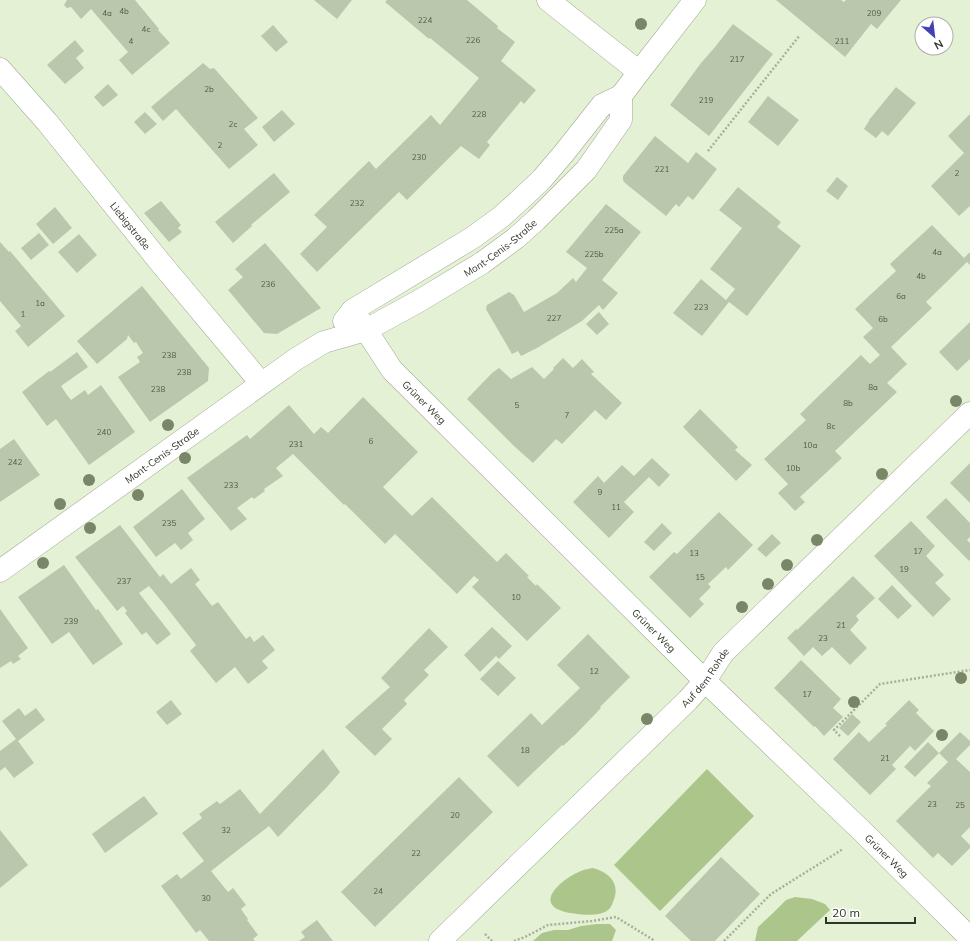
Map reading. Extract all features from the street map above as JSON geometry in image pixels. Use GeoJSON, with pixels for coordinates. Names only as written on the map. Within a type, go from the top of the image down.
{"type":"FeatureCollection","features":[{"type":"Feature","properties":{"kind":"street"},"geometry":{"type":"LineString","coordinates":[[548,0],[639,72]]}},
{"type":"Feature","properties":{"kind":"street","name":"Mont-Cenis-Straße"},"geometry":{"type":"LineString","coordinates":[[324,342],[353,310],[472,238],[501,217],[542,179],[602,105],[621,96],[695,0]]}},
{"type":"Feature","properties":{"kind":"street","name":"Liebigstraße"},"geometry":{"type":"LineString","coordinates":[[0,69],[46,122],[261,383]]}},
{"type":"Feature","properties":{"kind":"street","name":"Mont-Cenis-Straße"},"geometry":{"type":"LineString","coordinates":[[0,570],[296,359],[324,342],[366,330],[419,301],[482,263],[516,238],[586,170],[621,120],[621,96]]}},
{"type":"Feature","properties":{"kind":"street","name":"Grüner Weg"},"geometry":{"type":"LineString","coordinates":[[353,310],[392,370],[705,681],[863,832],[970,938]]}},
{"type":"Feature","properties":{"kind":"street","name":"Auf dem Rohde"},"geometry":{"type":"LineString","coordinates":[[440,941],[688,700],[705,681],[723,653],[970,413]]}},
{"type":"Feature","properties":{"kind":"path"},"geometry":{"type":"LineString","coordinates":[[708,151],[800,35]]}},
{"type":"Feature","properties":{"kind":"path"},"geometry":{"type":"LineString","coordinates":[[840,736],[834,730],[880,684],[970,670]]}},
{"type":"Feature","properties":{"kind":"path"},"geometry":{"type":"LineString","coordinates":[[724,941],[772,894],[840,852]]}},
{"type":"Feature","properties":{"kind":"path"},"geometry":{"type":"LineString","coordinates":[[514,941],[548,925],[616,917],[655,941]]}},
{"type":"Feature","properties":{"kind":"green space"},"geometry":{"type":"Polygon","coordinates":[[[707,769],[754,816],[660,911],[614,865],[707,769]]]}},
{"type":"Feature","properties":{"kind":"green space"},"geometry":{"type":"Polygon","coordinates":[[[593,868],[609,876],[615,885],[615,896],[609,909],[599,914],[587,915],[565,912],[555,908],[551,903],[551,897],[554,890],[574,874],[593,868]]]}},
{"type":"Feature","properties":{"kind":"green space"},"geometry":{"type":"Polygon","coordinates":[[[795,897],[812,899],[825,904],[830,910],[797,941],[755,941],[758,927],[786,900],[795,897]]]}},
{"type":"Feature","properties":{"kind":"green space"},"geometry":{"type":"Polygon","coordinates":[[[610,924],[616,930],[612,941],[533,941],[542,933],[554,930],[568,930],[581,926],[610,924]]]}},
{"type":"Feature","properties":{"kind":"building"},"geometry":{"type":"Polygon","coordinates":[[[67,0],[135,0],[170,43],[132,75],[119,60],[128,52],[91,9],[81,19],[71,7],[67,8],[64,5],[67,0]]]}},
{"type":"Feature","properties":{"kind":"building"},"geometry":{"type":"Polygon","coordinates":[[[314,0],[352,0],[337,19],[314,0]]]}},
{"type":"Feature","properties":{"kind":"building"},"geometry":{"type":"Polygon","coordinates":[[[387,0],[467,0],[498,26],[497,28],[515,42],[501,61],[536,90],[524,104],[521,101],[487,142],[490,145],[479,159],[461,146],[407,200],[399,192],[317,272],[300,254],[327,227],[314,215],[369,161],[376,169],[431,115],[440,125],[479,78],[385,2],[387,0]]]}},
{"type":"Feature","properties":{"kind":"building"},"geometry":{"type":"Polygon","coordinates":[[[776,0],[841,0],[844,2],[846,0],[901,0],[877,29],[871,24],[845,57],[776,0]]]}},
{"type":"Feature","properties":{"kind":"building"},"geometry":{"type":"Polygon","coordinates":[[[733,24],[773,54],[709,136],[670,105],[701,63],[733,24]]]}},
{"type":"Feature","properties":{"kind":"building"},"geometry":{"type":"Polygon","coordinates":[[[273,25],[288,42],[276,52],[261,36],[273,25]]]}},
{"type":"Feature","properties":{"kind":"building"},"geometry":{"type":"Polygon","coordinates":[[[75,40],[84,51],[76,58],[84,68],[65,84],[47,65],[75,40]]]}},
{"type":"Feature","properties":{"kind":"building"},"geometry":{"type":"Polygon","coordinates":[[[203,63],[210,69],[214,68],[258,118],[244,129],[258,145],[229,169],[176,109],[163,121],[151,107],[203,63]]]}},
{"type":"Feature","properties":{"kind":"building"},"geometry":{"type":"Polygon","coordinates":[[[108,84],[118,95],[103,107],[94,97],[108,84]]]}},
{"type":"Feature","properties":{"kind":"building"},"geometry":{"type":"Polygon","coordinates":[[[896,87],[916,103],[888,136],[882,131],[876,138],[864,129],[869,120],[896,87]]]}},
{"type":"Feature","properties":{"kind":"building"},"geometry":{"type":"Polygon","coordinates":[[[768,96],[799,120],[778,146],[748,122],[768,96]]]}},
{"type":"Feature","properties":{"kind":"building"},"geometry":{"type":"Polygon","coordinates":[[[282,110],[295,124],[274,142],[262,127],[282,110]]]}},
{"type":"Feature","properties":{"kind":"building"},"geometry":{"type":"Polygon","coordinates":[[[145,112],[157,124],[145,134],[134,122],[145,112]]]}},
{"type":"Feature","properties":{"kind":"building"},"geometry":{"type":"Polygon","coordinates":[[[970,114],[970,206],[959,216],[931,186],[964,153],[948,136],[970,114]]]}},
{"type":"Feature","properties":{"kind":"building"},"geometry":{"type":"Polygon","coordinates":[[[655,136],[688,163],[696,152],[717,169],[693,200],[688,196],[679,207],[676,204],[666,216],[623,180],[623,176],[655,136]]]}},
{"type":"Feature","properties":{"kind":"building"},"geometry":{"type":"Polygon","coordinates":[[[274,173],[290,192],[251,225],[252,226],[233,243],[215,222],[274,173]]]}},
{"type":"Feature","properties":{"kind":"building"},"geometry":{"type":"Polygon","coordinates":[[[837,177],[848,186],[838,200],[826,191],[837,177]]]}},
{"type":"Feature","properties":{"kind":"building"},"geometry":{"type":"Polygon","coordinates":[[[738,187],[781,222],[777,227],[801,246],[747,316],[729,302],[702,336],[673,313],[701,279],[726,300],[735,289],[710,269],[742,228],[719,210],[738,187]]]}},
{"type":"Feature","properties":{"kind":"building"},"geometry":{"type":"Polygon","coordinates":[[[161,201],[181,225],[178,228],[182,232],[169,242],[144,213],[161,201]]]}},
{"type":"Feature","properties":{"kind":"building"},"geometry":{"type":"Polygon","coordinates":[[[606,204],[641,232],[602,280],[618,293],[603,310],[599,305],[582,321],[537,348],[521,356],[518,351],[512,354],[487,311],[487,305],[509,292],[514,295],[524,312],[557,293],[573,278],[576,282],[587,268],[566,252],[606,204]]]}},
{"type":"Feature","properties":{"kind":"building"},"geometry":{"type":"Polygon","coordinates":[[[55,207],[72,228],[53,244],[36,224],[55,207]]]}},
{"type":"Feature","properties":{"kind":"building"},"geometry":{"type":"Polygon","coordinates":[[[932,225],[964,258],[970,252],[970,265],[967,262],[926,302],[932,308],[891,347],[907,364],[887,383],[897,392],[835,451],[842,458],[800,497],[805,502],[795,511],[778,493],[788,484],[764,459],[806,420],[800,414],[861,355],[870,364],[880,355],[863,337],[873,328],[855,309],[896,271],[890,264],[932,225]]]}},
{"type":"Feature","properties":{"kind":"building"},"geometry":{"type":"Polygon","coordinates":[[[39,233],[49,245],[31,260],[21,248],[39,233]]]}},
{"type":"Feature","properties":{"kind":"building"},"geometry":{"type":"Polygon","coordinates":[[[79,234],[97,255],[77,273],[58,252],[79,234]]]}},
{"type":"Feature","properties":{"kind":"building"},"geometry":{"type":"Polygon","coordinates":[[[0,242],[9,252],[10,251],[65,316],[28,347],[15,331],[21,326],[0,301],[0,242]]]}},
{"type":"Feature","properties":{"kind":"building"},"geometry":{"type":"Polygon","coordinates":[[[265,243],[321,308],[277,334],[264,333],[228,290],[243,277],[235,269],[265,243]]]}},
{"type":"Feature","properties":{"kind":"building"},"geometry":{"type":"Polygon","coordinates":[[[142,286],[209,368],[208,381],[150,422],[118,377],[140,362],[137,357],[143,353],[136,342],[134,343],[128,335],[127,339],[97,364],[77,341],[142,286]]]}},
{"type":"Feature","properties":{"kind":"building"},"geometry":{"type":"Polygon","coordinates":[[[599,312],[609,324],[597,335],[586,324],[599,312]]]}},
{"type":"Feature","properties":{"kind":"building"},"geometry":{"type":"Polygon","coordinates":[[[970,322],[970,359],[957,371],[939,352],[970,322]]]}},
{"type":"Feature","properties":{"kind":"building"},"geometry":{"type":"Polygon","coordinates":[[[77,352],[88,367],[61,386],[67,395],[71,400],[85,390],[88,395],[101,385],[135,432],[89,465],[56,419],[47,426],[22,392],[77,352]]]}},
{"type":"Feature","properties":{"kind":"building"},"geometry":{"type":"Polygon","coordinates":[[[563,358],[573,368],[582,359],[594,372],[591,374],[622,403],[606,420],[595,410],[562,444],[556,439],[533,463],[467,399],[492,373],[499,368],[511,379],[532,367],[544,379],[563,358]]]}},
{"type":"Feature","properties":{"kind":"building"},"geometry":{"type":"Polygon","coordinates":[[[363,397],[418,452],[383,487],[412,516],[432,497],[497,562],[506,553],[529,576],[527,577],[536,586],[537,584],[561,608],[527,641],[472,587],[479,580],[474,576],[457,594],[395,534],[385,544],[293,454],[276,468],[283,476],[264,489],[265,491],[254,499],[252,497],[237,508],[247,519],[231,531],[187,478],[247,435],[250,439],[289,405],[314,434],[321,427],[328,433],[363,397]]]}},
{"type":"Feature","properties":{"kind":"building"},"geometry":{"type":"Polygon","coordinates":[[[700,409],[738,447],[735,450],[752,465],[736,481],[683,427],[700,409]]]}},
{"type":"Feature","properties":{"kind":"building"},"geometry":{"type":"Polygon","coordinates":[[[14,439],[40,475],[0,502],[0,449],[14,439]]]}},
{"type":"Feature","properties":{"kind":"building"},"geometry":{"type":"Polygon","coordinates":[[[652,458],[670,475],[659,487],[649,477],[624,502],[634,512],[609,538],[573,502],[598,476],[604,483],[622,465],[634,476],[652,458]]]}},
{"type":"Feature","properties":{"kind":"building"},"geometry":{"type":"Polygon","coordinates":[[[970,463],[970,503],[950,483],[970,463]]]}},
{"type":"Feature","properties":{"kind":"building"},"geometry":{"type":"Polygon","coordinates":[[[182,489],[205,519],[188,533],[193,540],[181,550],[175,543],[156,557],[133,527],[182,489]]]}},
{"type":"Feature","properties":{"kind":"building"},"geometry":{"type":"Polygon","coordinates":[[[946,498],[970,523],[970,537],[967,540],[970,543],[969,561],[926,517],[946,498]]]}},
{"type":"Feature","properties":{"kind":"building"},"geometry":{"type":"Polygon","coordinates":[[[719,512],[753,545],[728,570],[726,567],[708,584],[711,587],[699,599],[704,604],[690,618],[649,577],[674,552],[677,554],[719,512]]]}},
{"type":"Feature","properties":{"kind":"building"},"geometry":{"type":"Polygon","coordinates":[[[911,521],[935,546],[926,556],[944,575],[935,583],[951,599],[933,617],[874,556],[911,521]]]}},
{"type":"Feature","properties":{"kind":"building"},"geometry":{"type":"Polygon","coordinates":[[[662,523],[672,533],[654,551],[644,542],[662,523]]]}},
{"type":"Feature","properties":{"kind":"building"},"geometry":{"type":"Polygon","coordinates":[[[120,525],[160,577],[163,574],[171,584],[191,568],[200,580],[195,584],[212,606],[218,602],[246,639],[250,636],[254,642],[263,635],[275,650],[262,661],[268,668],[248,684],[235,667],[216,683],[190,651],[196,645],[149,586],[139,593],[171,634],[157,645],[146,632],[142,635],[125,613],[127,611],[123,606],[117,611],[75,557],[120,525]]]}},
{"type":"Feature","properties":{"kind":"building"},"geometry":{"type":"Polygon","coordinates":[[[772,534],[781,543],[766,557],[757,549],[772,534]]]}},
{"type":"Feature","properties":{"kind":"building"},"geometry":{"type":"Polygon","coordinates":[[[64,565],[96,610],[98,609],[123,644],[93,665],[69,632],[52,644],[18,597],[64,565]]]}},
{"type":"Feature","properties":{"kind":"building"},"geometry":{"type":"Polygon","coordinates":[[[853,576],[875,598],[856,616],[859,620],[850,630],[867,648],[850,665],[832,647],[822,656],[813,647],[804,656],[787,638],[853,576]]]}},
{"type":"Feature","properties":{"kind":"building"},"geometry":{"type":"Polygon","coordinates":[[[892,585],[912,606],[898,619],[878,599],[892,585]]]}},
{"type":"Feature","properties":{"kind":"building"},"geometry":{"type":"Polygon","coordinates":[[[0,609],[28,648],[18,656],[21,659],[13,664],[11,661],[0,668],[0,609]]]}},
{"type":"Feature","properties":{"kind":"building"},"geometry":{"type":"Polygon","coordinates":[[[492,627],[512,646],[499,659],[496,656],[480,672],[464,655],[492,627]]]}},
{"type":"Feature","properties":{"kind":"building"},"geometry":{"type":"Polygon","coordinates":[[[429,628],[448,647],[424,670],[429,675],[404,700],[407,704],[382,729],[392,739],[375,756],[345,727],[390,687],[381,678],[429,628]]]}},
{"type":"Feature","properties":{"kind":"building"},"geometry":{"type":"Polygon","coordinates":[[[588,634],[630,677],[576,734],[563,746],[562,745],[518,787],[487,756],[531,713],[542,725],[580,688],[557,665],[588,634]]]}},
{"type":"Feature","properties":{"kind":"building"},"geometry":{"type":"Polygon","coordinates":[[[801,660],[841,699],[833,708],[843,717],[824,736],[774,688],[801,660]]]}},
{"type":"Feature","properties":{"kind":"building"},"geometry":{"type":"Polygon","coordinates":[[[498,661],[516,678],[498,696],[480,679],[498,661]]]}},
{"type":"Feature","properties":{"kind":"building"},"geometry":{"type":"Polygon","coordinates":[[[171,700],[182,714],[167,725],[156,712],[171,700]]]}},
{"type":"Feature","properties":{"kind":"building"},"geometry":{"type":"Polygon","coordinates":[[[909,700],[919,710],[916,713],[934,731],[915,751],[910,746],[892,765],[896,769],[870,795],[833,759],[859,732],[869,742],[887,725],[885,724],[909,700]]]}},
{"type":"Feature","properties":{"kind":"building"},"geometry":{"type":"Polygon","coordinates":[[[19,708],[25,716],[36,708],[45,720],[18,741],[34,763],[14,778],[5,767],[0,771],[0,751],[16,739],[2,721],[19,708]]]}},
{"type":"Feature","properties":{"kind":"building"},"geometry":{"type":"Polygon","coordinates":[[[852,714],[861,722],[848,736],[839,728],[852,714]]]}},
{"type":"Feature","properties":{"kind":"building"},"geometry":{"type":"Polygon","coordinates":[[[960,732],[970,741],[970,745],[956,759],[970,772],[970,827],[961,836],[970,845],[970,848],[952,866],[938,853],[933,858],[896,821],[931,786],[927,783],[948,762],[939,753],[960,732]]]}},
{"type":"Feature","properties":{"kind":"building"},"geometry":{"type":"Polygon","coordinates":[[[928,742],[939,753],[915,777],[904,767],[928,742]]]}},
{"type":"Feature","properties":{"kind":"building"},"geometry":{"type":"Polygon","coordinates":[[[323,749],[340,772],[327,787],[278,837],[269,826],[211,871],[228,892],[233,888],[246,905],[241,909],[258,935],[253,939],[255,941],[209,941],[200,930],[196,933],[161,886],[177,874],[181,879],[204,861],[182,833],[202,818],[199,814],[217,801],[220,804],[240,789],[260,814],[323,749]]]}},
{"type":"Feature","properties":{"kind":"building"},"geometry":{"type":"Polygon","coordinates":[[[459,777],[493,812],[375,927],[341,892],[459,777]]]}},
{"type":"Feature","properties":{"kind":"building"},"geometry":{"type":"Polygon","coordinates":[[[144,796],[158,814],[105,853],[92,834],[144,796]]]}},
{"type":"Feature","properties":{"kind":"building"},"geometry":{"type":"Polygon","coordinates":[[[0,830],[28,865],[0,888],[0,830]]]}},
{"type":"Feature","properties":{"kind":"building"},"geometry":{"type":"Polygon","coordinates":[[[721,857],[760,894],[715,941],[691,941],[665,916],[721,857]]]}},
{"type":"Feature","properties":{"kind":"building"},"geometry":{"type":"Polygon","coordinates":[[[317,920],[333,941],[299,941],[305,937],[301,932],[317,920]]]}}]}
